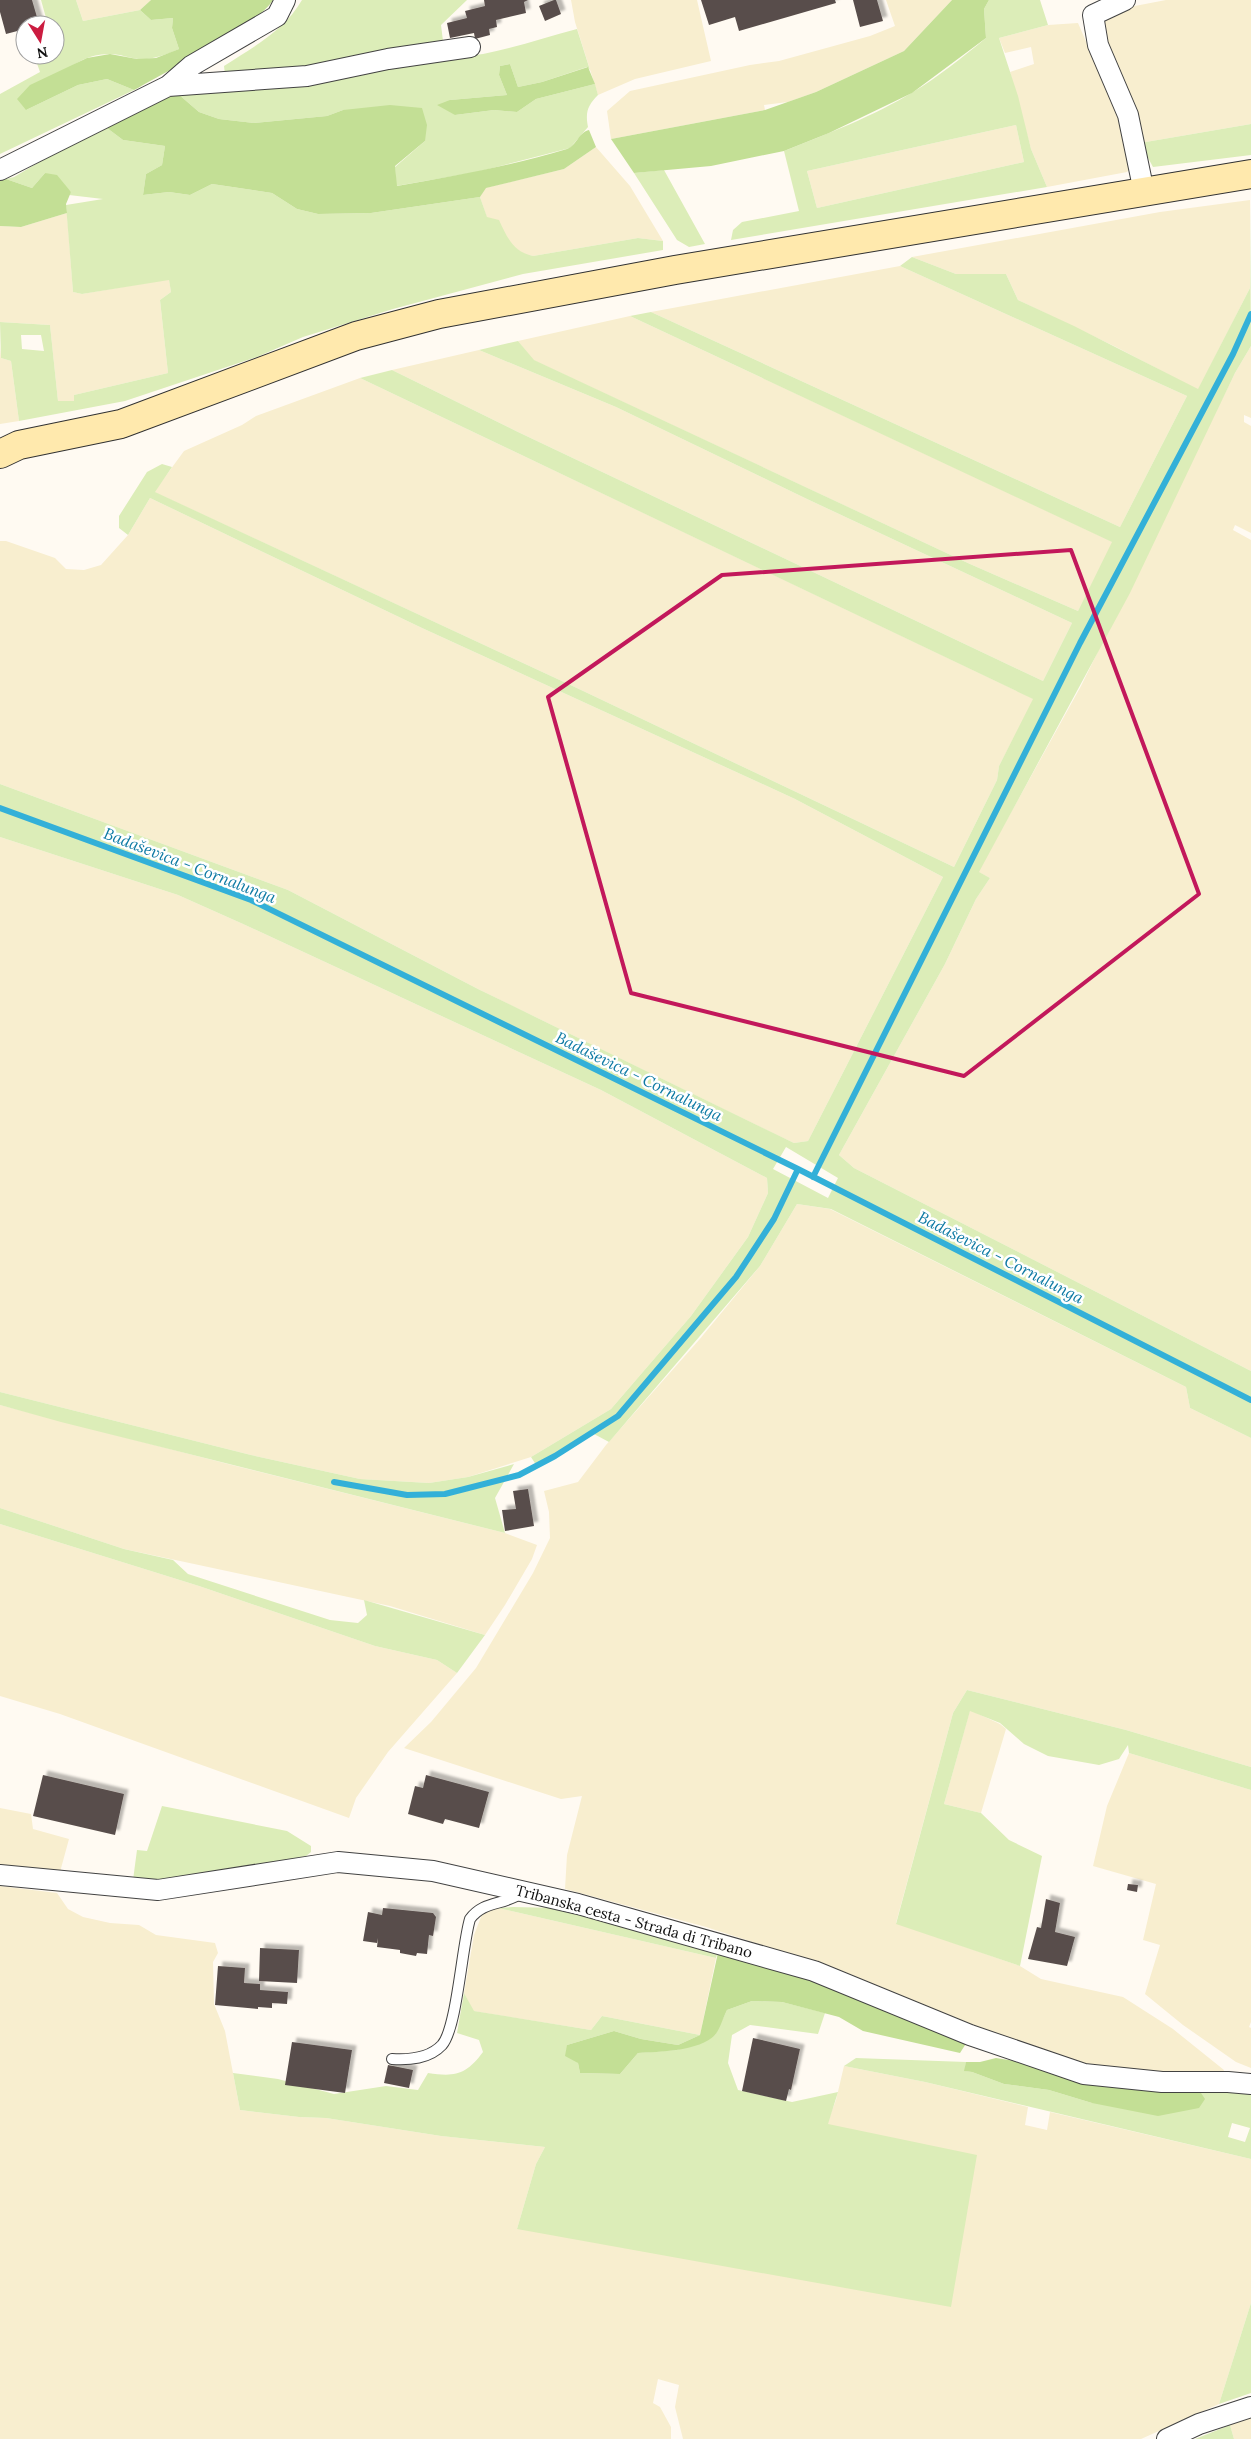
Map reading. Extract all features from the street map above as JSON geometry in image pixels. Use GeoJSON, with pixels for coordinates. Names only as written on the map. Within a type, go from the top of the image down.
{"type":"FeatureCollection","features":[{"type":"Feature","properties":{"kind":"street"},"geometry":{"type":"LineString","coordinates":[[0,170],[168,86],[191,66],[277,16],[285,0]]}},
{"type":"Feature","properties":{"kind":"street"},"geometry":{"type":"LineString","coordinates":[[1125,0],[1093,16],[1098,45],[1128,115],[1144,192]]}},
{"type":"Feature","properties":{"kind":"street"},"geometry":{"type":"LineString","coordinates":[[168,86],[307,76],[388,59],[470,47]]}},
{"type":"Feature","properties":{"kind":"street"},"geometry":{"type":"LineString","coordinates":[[6,448],[121,424],[356,336],[439,314],[675,270],[1251,174]]}},
{"type":"Feature","properties":{"kind":"street","name":"Tribanska cesta - Strada di Tribano"},"geometry":{"type":"LineString","coordinates":[[0,1875],[158,1890],[181,1888],[338,1862],[433,1871],[526,1890],[814,1971],[970,2035],[1084,2074],[1162,2082],[1251,2084]]}},
{"type":"Feature","properties":{"kind":"street"},"geometry":{"type":"LineString","coordinates":[[1166,2439],[1199,2424],[1251,2406]]}},
{"type":"Feature","properties":{"kind":"lane"},"geometry":{"type":"LineString","coordinates":[[392,2059],[418,2058],[433,2053],[443,2044],[450,2026],[470,1919],[477,1909],[512,1900],[526,1890]]}},
{"type":"Feature","properties":{"kind":"highlighted area"},"geometry":{"type":"Polygon","coordinates":[[[1071,550],[1199,894],[964,1076],[631,993],[548,697],[722,575],[1071,550]]]}},
{"type":"Feature","properties":{"kind":"shaded area"},"geometry":{"type":"Polygon","coordinates":[[[76,0],[151,0],[140,10],[83,21],[76,0]]]}},
{"type":"Feature","properties":{"kind":"shaded area"},"geometry":{"type":"Polygon","coordinates":[[[571,0],[697,0],[711,61],[635,79],[598,95],[575,22],[571,0]]]}},
{"type":"Feature","properties":{"kind":"shaded area"},"geometry":{"type":"Polygon","coordinates":[[[886,0],[952,0],[904,51],[816,92],[788,102],[764,105],[765,110],[611,139],[607,111],[630,91],[750,65],[779,61],[870,36],[895,26],[886,0]]]}},
{"type":"Feature","properties":{"kind":"shaded area"},"geometry":{"type":"Polygon","coordinates":[[[1166,0],[1251,0],[1251,124],[1140,143],[1098,17],[1114,10],[1166,0]]]}},
{"type":"Feature","properties":{"kind":"shaded area"},"geometry":{"type":"Polygon","coordinates":[[[1078,23],[1110,97],[1129,149],[1132,166],[1127,172],[1047,187],[1031,149],[1010,72],[1034,64],[1031,47],[1005,53],[999,38],[1048,25],[1078,23]]]}},
{"type":"Feature","properties":{"kind":"shaded area"},"geometry":{"type":"Polygon","coordinates":[[[1016,125],[1024,162],[817,208],[807,171],[1016,125]]]}},
{"type":"Feature","properties":{"kind":"shaded area"},"geometry":{"type":"Polygon","coordinates":[[[596,147],[630,186],[663,241],[638,238],[533,256],[523,254],[512,245],[506,236],[487,218],[480,197],[485,188],[564,169],[596,147]]]}},
{"type":"Feature","properties":{"kind":"shaded area"},"geometry":{"type":"Polygon","coordinates":[[[1250,200],[1250,288],[1198,390],[1116,347],[1018,300],[1006,274],[956,274],[912,257],[1160,212],[1250,200]]]}},
{"type":"Feature","properties":{"kind":"shaded area"},"geometry":{"type":"Polygon","coordinates":[[[67,213],[73,292],[82,294],[169,279],[171,292],[160,300],[168,373],[74,395],[75,401],[58,401],[50,325],[0,322],[0,226],[21,227],[67,213]]]}},
{"type":"Feature","properties":{"kind":"shaded area"},"geometry":{"type":"Polygon","coordinates":[[[900,266],[1187,396],[1120,527],[651,312],[900,266]]]}},
{"type":"Feature","properties":{"kind":"shaded area"},"geometry":{"type":"Polygon","coordinates":[[[630,316],[1113,542],[1078,611],[970,564],[533,360],[518,341],[630,316]]]}},
{"type":"Feature","properties":{"kind":"shaded area"},"geometry":{"type":"Polygon","coordinates":[[[0,346],[1,358],[11,361],[19,421],[0,424],[0,346]]]}},
{"type":"Feature","properties":{"kind":"shaded area"},"geometry":{"type":"Polygon","coordinates":[[[1251,346],[1251,418],[1244,415],[1244,422],[1251,426],[1251,533],[1235,525],[1233,530],[1251,540],[1251,1371],[854,1168],[839,1155],[945,964],[976,899],[990,878],[978,872],[1081,686],[1235,373],[1251,346]]]}},
{"type":"Feature","properties":{"kind":"shaded area"},"geometry":{"type":"Polygon","coordinates":[[[479,350],[616,407],[1072,623],[1043,681],[518,432],[392,370],[479,350]]]}},
{"type":"Feature","properties":{"kind":"shaded area"},"geometry":{"type":"Polygon","coordinates":[[[360,378],[1034,699],[999,766],[997,780],[954,867],[579,689],[154,492],[184,451],[242,425],[256,416],[360,378]]]}},
{"type":"Feature","properties":{"kind":"shaded area"},"geometry":{"type":"Polygon","coordinates":[[[150,498],[422,628],[795,799],[943,877],[808,1141],[794,1143],[779,1136],[478,989],[288,890],[0,784],[0,541],[6,541],[55,558],[66,569],[84,570],[101,565],[128,535],[150,498]]]}},
{"type":"Feature","properties":{"kind":"shaded area"},"geometry":{"type":"Polygon","coordinates":[[[0,837],[178,895],[601,1090],[767,1178],[768,1193],[748,1237],[691,1316],[611,1409],[531,1457],[468,1477],[429,1483],[360,1479],[251,1455],[0,1392],[0,837]]]}},
{"type":"Feature","properties":{"kind":"shaded area"},"geometry":{"type":"Polygon","coordinates":[[[797,1204],[830,1209],[1186,1387],[1190,1408],[1251,1438],[1251,1767],[1126,1730],[967,1690],[953,1713],[896,1923],[1020,1966],[1041,1979],[1123,1997],[1173,2029],[1224,2070],[1222,2077],[1113,2071],[1043,2057],[811,1961],[706,1927],[565,1889],[567,1855],[582,1796],[561,1799],[404,1748],[431,1722],[476,1668],[533,1573],[550,1538],[549,1512],[544,1491],[578,1482],[606,1445],[699,1340],[760,1266],[797,1204]]]}},
{"type":"Feature","properties":{"kind":"shaded area"},"geometry":{"type":"Polygon","coordinates":[[[0,1405],[505,1533],[537,1545],[532,1559],[485,1635],[390,1606],[124,1549],[0,1508],[0,1405]]]}},
{"type":"Feature","properties":{"kind":"shaded area"},"geometry":{"type":"Polygon","coordinates":[[[0,1524],[199,1586],[375,1646],[437,1660],[457,1673],[388,1752],[356,1798],[349,1818],[60,1714],[0,1696],[0,1524]]]}},
{"type":"Feature","properties":{"kind":"shaded area"},"geometry":{"type":"Polygon","coordinates":[[[970,1710],[1000,1724],[1006,1729],[981,1813],[944,1804],[970,1710]]]}},
{"type":"Feature","properties":{"kind":"shaded area"},"geometry":{"type":"Polygon","coordinates":[[[1129,1753],[1251,1790],[1251,2022],[1249,2027],[1251,2028],[1251,2068],[1236,2062],[1183,2025],[1145,1994],[1160,1945],[1143,1940],[1156,1884],[1093,1866],[1107,1806],[1129,1753]]]}},
{"type":"Feature","properties":{"kind":"shaded area"},"geometry":{"type":"Polygon","coordinates":[[[0,1808],[31,1814],[33,1829],[69,1839],[60,1872],[0,1865],[0,1808]]]}},
{"type":"Feature","properties":{"kind":"shaded area"},"geometry":{"type":"Polygon","coordinates":[[[0,1886],[57,1893],[68,1909],[83,1917],[110,1923],[139,1925],[156,1935],[215,1943],[218,1953],[213,1962],[214,2004],[225,2031],[240,2110],[299,2117],[326,2118],[441,2136],[545,2147],[536,2164],[517,2229],[827,2124],[836,2100],[844,2066],[925,2082],[1028,2107],[1025,2125],[1047,2130],[1050,2112],[1251,2159],[1251,2303],[1219,2404],[1141,2439],[683,2439],[675,2407],[679,2385],[658,2379],[653,2403],[660,2407],[671,2427],[671,2439],[0,2439],[0,1886]]]}},
{"type":"Feature","properties":{"kind":"shaded area"},"geometry":{"type":"Polygon","coordinates":[[[498,1908],[716,1958],[700,2035],[602,2016],[591,2030],[473,2011],[464,1993],[474,1935],[483,1912],[498,1908]]]}},
{"type":"Feature","properties":{"kind":"shaded area"},"geometry":{"type":"Polygon","coordinates":[[[1251,2415],[1251,2439],[1234,2439],[1230,2425],[1251,2415]]]}},
{"type":"Feature","properties":{"kind":"green space"},"geometry":{"type":"Polygon","coordinates":[[[41,0],[76,0],[83,21],[140,10],[151,20],[173,18],[172,28],[179,49],[149,59],[114,54],[98,55],[74,65],[53,82],[26,110],[78,85],[107,79],[134,90],[0,154],[0,94],[40,72],[38,65],[65,65],[65,15],[45,15],[41,0]]]}},
{"type":"Feature","properties":{"kind":"green space"},"geometry":{"type":"Polygon","coordinates":[[[151,0],[273,0],[264,11],[231,35],[134,90],[107,79],[78,85],[26,110],[17,99],[30,85],[87,58],[110,54],[137,59],[156,58],[179,49],[172,28],[173,18],[151,20],[140,10],[151,0]]]}},
{"type":"Feature","properties":{"kind":"green space"},"geometry":{"type":"Polygon","coordinates":[[[302,0],[467,0],[441,25],[443,41],[332,60],[278,73],[225,75],[224,66],[267,38],[286,21],[302,0]]]}},
{"type":"Feature","properties":{"kind":"green space"},"geometry":{"type":"Polygon","coordinates":[[[952,0],[989,0],[984,9],[986,38],[912,93],[829,133],[784,151],[711,166],[634,173],[611,139],[765,110],[816,92],[904,51],[952,0]]]}},
{"type":"Feature","properties":{"kind":"green space"},"geometry":{"type":"Polygon","coordinates":[[[989,0],[1040,0],[1048,25],[999,38],[1018,96],[1031,149],[1047,187],[731,240],[733,230],[742,222],[799,211],[784,151],[867,117],[913,92],[941,73],[986,38],[984,9],[989,0]],[[1016,125],[807,171],[817,208],[1024,162],[1016,125]]]}},
{"type":"Feature","properties":{"kind":"green space"},"geometry":{"type":"Polygon","coordinates":[[[577,29],[590,70],[587,67],[542,82],[518,87],[510,64],[500,66],[499,75],[507,95],[450,100],[455,115],[494,110],[517,112],[536,99],[595,84],[598,95],[588,109],[588,127],[570,148],[477,172],[396,186],[395,167],[425,141],[360,110],[343,110],[327,116],[254,123],[219,119],[199,112],[177,93],[483,54],[577,29]]]}},
{"type":"Feature","properties":{"kind":"green space"},"geometry":{"type":"Polygon","coordinates":[[[510,64],[518,87],[542,82],[588,67],[595,84],[536,99],[517,112],[494,110],[455,115],[437,105],[450,100],[507,95],[499,75],[500,66],[510,64]]]}},
{"type":"Feature","properties":{"kind":"green space"},"geometry":{"type":"Polygon","coordinates":[[[177,93],[199,112],[219,119],[254,123],[327,116],[343,110],[390,105],[422,108],[427,125],[425,141],[395,166],[397,186],[504,166],[567,149],[583,133],[589,130],[596,147],[564,169],[486,188],[480,197],[371,213],[318,214],[297,209],[272,193],[212,184],[190,195],[169,192],[143,195],[146,174],[162,165],[165,146],[123,140],[107,128],[177,93]]]}},
{"type":"Feature","properties":{"kind":"green space"},"geometry":{"type":"Polygon","coordinates":[[[1251,124],[1251,155],[1153,167],[1140,143],[1251,124]]]}},
{"type":"Feature","properties":{"kind":"green space"},"geometry":{"type":"Polygon","coordinates":[[[107,128],[123,140],[165,146],[162,165],[146,174],[143,195],[169,192],[190,195],[212,184],[272,193],[297,209],[318,214],[371,213],[480,197],[487,217],[499,220],[508,238],[520,251],[526,254],[533,256],[638,238],[663,241],[663,250],[523,274],[393,309],[303,337],[257,357],[125,401],[19,421],[11,361],[1,358],[0,322],[50,325],[58,401],[74,401],[74,395],[168,373],[160,300],[171,292],[169,280],[82,294],[73,292],[66,205],[103,199],[69,195],[71,192],[45,173],[32,188],[6,179],[14,177],[58,151],[107,128]],[[21,335],[22,349],[44,351],[41,335],[21,335]]]}},
{"type":"Feature","properties":{"kind":"green space"},"geometry":{"type":"Polygon","coordinates":[[[664,170],[705,244],[689,247],[677,240],[634,173],[664,170]]]}},
{"type":"Feature","properties":{"kind":"green space"},"geometry":{"type":"Polygon","coordinates":[[[45,173],[57,175],[71,192],[66,204],[67,213],[21,227],[0,226],[0,181],[6,179],[32,188],[45,173]]]}},
{"type":"Feature","properties":{"kind":"green space"},"geometry":{"type":"Polygon","coordinates":[[[1250,200],[1251,346],[1235,373],[1130,593],[979,872],[990,878],[976,899],[945,964],[839,1155],[854,1168],[1251,1371],[1251,1438],[1190,1408],[1186,1387],[831,1209],[797,1204],[760,1266],[609,1442],[594,1434],[538,1468],[531,1457],[611,1409],[691,1316],[748,1237],[768,1193],[767,1178],[601,1090],[178,895],[0,837],[0,784],[288,890],[478,989],[794,1143],[808,1141],[943,877],[795,799],[422,628],[150,498],[128,535],[119,528],[119,516],[147,472],[162,464],[172,467],[155,492],[579,689],[954,867],[997,780],[999,766],[1033,699],[360,378],[392,370],[518,432],[1043,681],[1072,623],[616,407],[479,350],[518,341],[534,360],[970,564],[1078,611],[1112,542],[630,316],[651,312],[1120,527],[1187,396],[900,266],[912,257],[956,274],[1006,274],[1018,300],[1074,326],[1198,389],[1250,288],[1250,200]],[[786,1147],[773,1169],[828,1198],[838,1178],[786,1147]]]}},
{"type":"Feature","properties":{"kind":"green space"},"geometry":{"type":"Polygon","coordinates":[[[0,1392],[251,1455],[360,1479],[429,1483],[468,1477],[514,1464],[495,1498],[505,1533],[0,1405],[0,1392]]]}},
{"type":"Feature","properties":{"kind":"green space"},"geometry":{"type":"Polygon","coordinates":[[[0,1508],[124,1549],[173,1560],[188,1574],[330,1620],[358,1623],[367,1615],[364,1600],[485,1635],[457,1673],[437,1660],[375,1646],[199,1586],[0,1524],[0,1508]]]}},
{"type":"Feature","properties":{"kind":"green space"},"geometry":{"type":"Polygon","coordinates":[[[967,1690],[1126,1730],[1251,1767],[1251,1790],[1129,1753],[1128,1745],[1119,1759],[1099,1765],[1048,1756],[1024,1744],[1000,1723],[970,1711],[944,1804],[981,1813],[1009,1840],[1042,1856],[1020,1966],[896,1924],[953,1713],[967,1690]]]}},
{"type":"Feature","properties":{"kind":"green space"},"geometry":{"type":"Polygon","coordinates":[[[162,1806],[287,1831],[311,1846],[311,1852],[306,1856],[198,1877],[155,1881],[133,1880],[137,1850],[147,1851],[162,1806]]]}},
{"type":"Feature","properties":{"kind":"green space"},"geometry":{"type":"Polygon","coordinates":[[[498,1908],[558,1908],[719,1948],[716,1958],[498,1908]]]}},
{"type":"Feature","properties":{"kind":"green space"},"geometry":{"type":"Polygon","coordinates":[[[719,1948],[804,1974],[967,2042],[960,2053],[863,2031],[839,2017],[782,2002],[752,2001],[727,2010],[717,2033],[708,2040],[678,2050],[638,2053],[620,2074],[580,2073],[578,2063],[565,2056],[567,2045],[614,2031],[641,2039],[678,2045],[700,2035],[719,1948]]]}},
{"type":"Feature","properties":{"kind":"green space"},"geometry":{"type":"Polygon","coordinates":[[[464,1993],[474,2011],[591,2030],[602,2016],[700,2035],[678,2045],[641,2039],[614,2031],[567,2045],[578,2063],[580,2073],[620,2074],[638,2053],[677,2050],[715,2035],[727,2010],[752,2001],[782,2002],[825,2013],[818,2034],[750,2025],[732,2035],[728,2063],[738,2090],[792,2102],[838,2092],[828,2124],[977,2155],[951,2307],[517,2229],[536,2164],[545,2147],[441,2136],[326,2118],[299,2117],[240,2110],[233,2073],[278,2079],[334,2094],[386,2086],[418,2090],[428,2073],[446,2075],[465,2070],[483,2052],[479,2040],[457,2033],[464,1993]]]}},
{"type":"Feature","properties":{"kind":"green space"},"geometry":{"type":"Polygon","coordinates":[[[856,2058],[966,2062],[965,2071],[1004,2084],[1049,2090],[1092,2103],[1199,2090],[1251,2091],[1251,2159],[925,2082],[844,2066],[856,2058]],[[1232,2123],[1228,2137],[1245,2142],[1250,2128],[1232,2123]]]}},
{"type":"Feature","properties":{"kind":"green space"},"geometry":{"type":"Polygon","coordinates":[[[996,2058],[1199,2090],[1205,2099],[1199,2108],[1158,2116],[1092,2103],[1049,2090],[1004,2084],[972,2072],[964,2071],[966,2062],[980,2062],[996,2058]]]}},
{"type":"Feature","properties":{"kind":"green space"},"geometry":{"type":"Polygon","coordinates":[[[1251,2303],[1251,2393],[1219,2404],[1251,2303]]]}},
{"type":"Feature","properties":{"kind":"green space"},"geometry":{"type":"Polygon","coordinates":[[[1230,2425],[1234,2439],[1195,2439],[1230,2425]]]}},
{"type":"Feature","properties":{"kind":"building"},"geometry":{"type":"Polygon","coordinates":[[[0,0],[32,0],[36,15],[15,15],[15,32],[6,34],[0,12],[0,0]]]}},
{"type":"Feature","properties":{"kind":"building"},"geometry":{"type":"Polygon","coordinates":[[[484,0],[528,0],[524,2],[526,13],[496,20],[497,27],[489,29],[490,35],[475,39],[474,33],[450,38],[447,23],[467,18],[465,11],[485,6],[484,0]]]}},
{"type":"Feature","properties":{"kind":"building"},"geometry":{"type":"Polygon","coordinates":[[[556,0],[561,14],[545,21],[539,6],[556,0]]]}},
{"type":"Feature","properties":{"kind":"building"},"geometry":{"type":"Polygon","coordinates":[[[701,0],[835,0],[836,3],[739,31],[735,17],[709,25],[701,0]]]}},
{"type":"Feature","properties":{"kind":"building"},"geometry":{"type":"Polygon","coordinates":[[[853,0],[877,0],[883,21],[860,27],[853,0]]]}},
{"type":"Feature","properties":{"kind":"building"},"geometry":{"type":"Polygon","coordinates":[[[528,1489],[534,1526],[505,1531],[502,1510],[516,1509],[513,1491],[528,1489]]]}},
{"type":"Feature","properties":{"kind":"building"},"geometry":{"type":"Polygon","coordinates":[[[43,1775],[124,1794],[115,1835],[33,1816],[43,1775]]]}},
{"type":"Feature","properties":{"kind":"building"},"geometry":{"type":"Polygon","coordinates":[[[426,1775],[489,1792],[479,1828],[445,1819],[443,1824],[408,1814],[415,1786],[423,1788],[426,1775]]]}},
{"type":"Feature","properties":{"kind":"building"},"geometry":{"type":"Polygon","coordinates":[[[1128,1884],[1138,1885],[1137,1892],[1127,1890],[1128,1884]]]}},
{"type":"Feature","properties":{"kind":"building"},"geometry":{"type":"Polygon","coordinates":[[[1046,1899],[1060,1903],[1055,1932],[1075,1937],[1067,1966],[1028,1959],[1037,1927],[1041,1928],[1046,1899]]]}},
{"type":"Feature","properties":{"kind":"building"},"geometry":{"type":"Polygon","coordinates":[[[383,1908],[433,1913],[436,1917],[433,1936],[429,1935],[427,1954],[417,1953],[416,1956],[400,1953],[400,1950],[377,1947],[378,1938],[377,1943],[363,1941],[368,1912],[382,1915],[383,1908]]]}},
{"type":"Feature","properties":{"kind":"building"},"geometry":{"type":"Polygon","coordinates":[[[260,1948],[299,1950],[297,1983],[259,1981],[260,1948]]]}},
{"type":"Feature","properties":{"kind":"building"},"geometry":{"type":"Polygon","coordinates":[[[218,1966],[245,1968],[244,1983],[260,1984],[260,1990],[288,1992],[287,2004],[272,2003],[272,2008],[258,2007],[258,2009],[215,2005],[218,1966]]]}},
{"type":"Feature","properties":{"kind":"building"},"geometry":{"type":"Polygon","coordinates":[[[753,2038],[800,2049],[791,2090],[789,2089],[786,2101],[742,2091],[753,2038]]]}},
{"type":"Feature","properties":{"kind":"building"},"geometry":{"type":"Polygon","coordinates":[[[292,2042],[352,2050],[345,2093],[285,2085],[292,2042]]]}},
{"type":"Feature","properties":{"kind":"building"},"geometry":{"type":"Polygon","coordinates":[[[388,2065],[413,2070],[409,2088],[384,2083],[388,2065]]]}},
{"type":"Feature","properties":{"kind":"waterway"},"geometry":{"type":"LineString","coordinates":[[813,1177],[1080,643],[1233,354],[1251,314]]}},
{"type":"Feature","properties":{"kind":"waterway","name":"Badaševica - Cornalunga"},"geometry":{"type":"LineString","coordinates":[[0,808],[251,900],[798,1169],[1251,1400]]}},
{"type":"Feature","properties":{"kind":"waterway"},"geometry":{"type":"LineString","coordinates":[[334,1482],[407,1495],[445,1494],[519,1475],[555,1456],[618,1416],[736,1277],[774,1219],[798,1169]]}}]}
